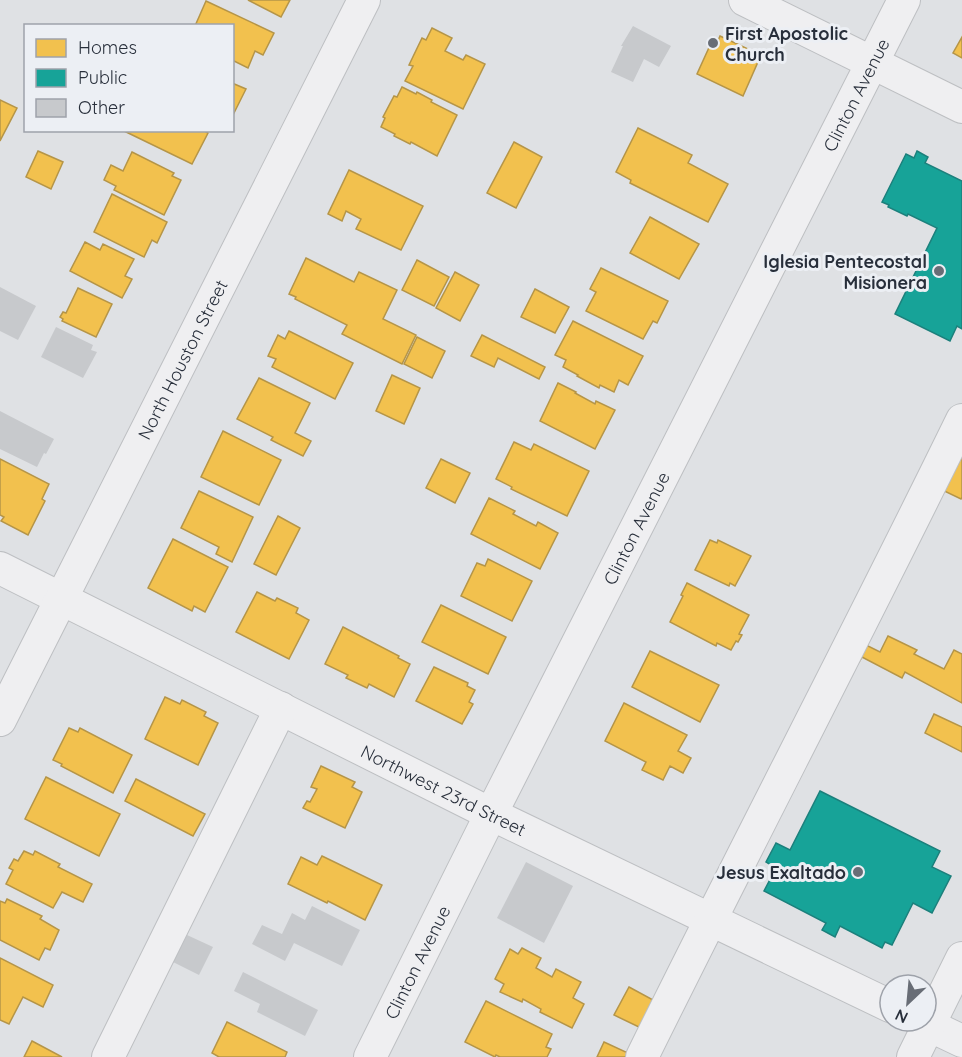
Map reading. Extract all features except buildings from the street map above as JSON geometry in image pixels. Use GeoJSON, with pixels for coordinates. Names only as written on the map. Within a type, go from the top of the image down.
{"type":"FeatureCollection","features":[{"type":"Feature","properties":{"kind":"street","name":"North Houston Street"},"geometry":{"type":"LineString","coordinates":[[0,720],[363,0]]}},
{"type":"Feature","properties":{"kind":"street"},"geometry":{"type":"LineString","coordinates":[[745,0],[962,107]]}},
{"type":"Feature","properties":{"kind":"street","name":"Clinton Avenue"},"geometry":{"type":"LineString","coordinates":[[370,1057],[904,0]]}},
{"type":"Feature","properties":{"kind":"street"},"geometry":{"type":"LineString","coordinates":[[642,1057],[962,420]]}},
{"type":"Feature","properties":{"kind":"street","name":"Northwest 23rd Street"},"geometry":{"type":"LineString","coordinates":[[0,568],[491,814],[878,1000]]}},
{"type":"Feature","properties":{"kind":"street"},"geometry":{"type":"LineString","coordinates":[[108,1057],[281,708]]}},
{"type":"Feature","properties":{"kind":"street"},"geometry":{"type":"LineString","coordinates":[[938,999],[962,958]]}},
{"type":"Feature","properties":{"kind":"street"},"geometry":{"type":"LineString","coordinates":[[938,1030],[962,1041]]}},
{"type":"Feature","properties":{"kind":"street"},"geometry":{"type":"LineString","coordinates":[[913,1057],[921,1033]]}},
{"type":"Feature","properties":{"kind":"place","name":"First Apostolic Church"},"geometry":{"type":"Point","coordinates":[713,43]}},
{"type":"Feature","properties":{"kind":"place","name":"Iglesia Pentecostal Misionera"},"geometry":{"type":"Point","coordinates":[939,271]}},
{"type":"Feature","properties":{"kind":"place","name":"Jesus Exaltado"},"geometry":{"type":"Point","coordinates":[858,872]}}]}
